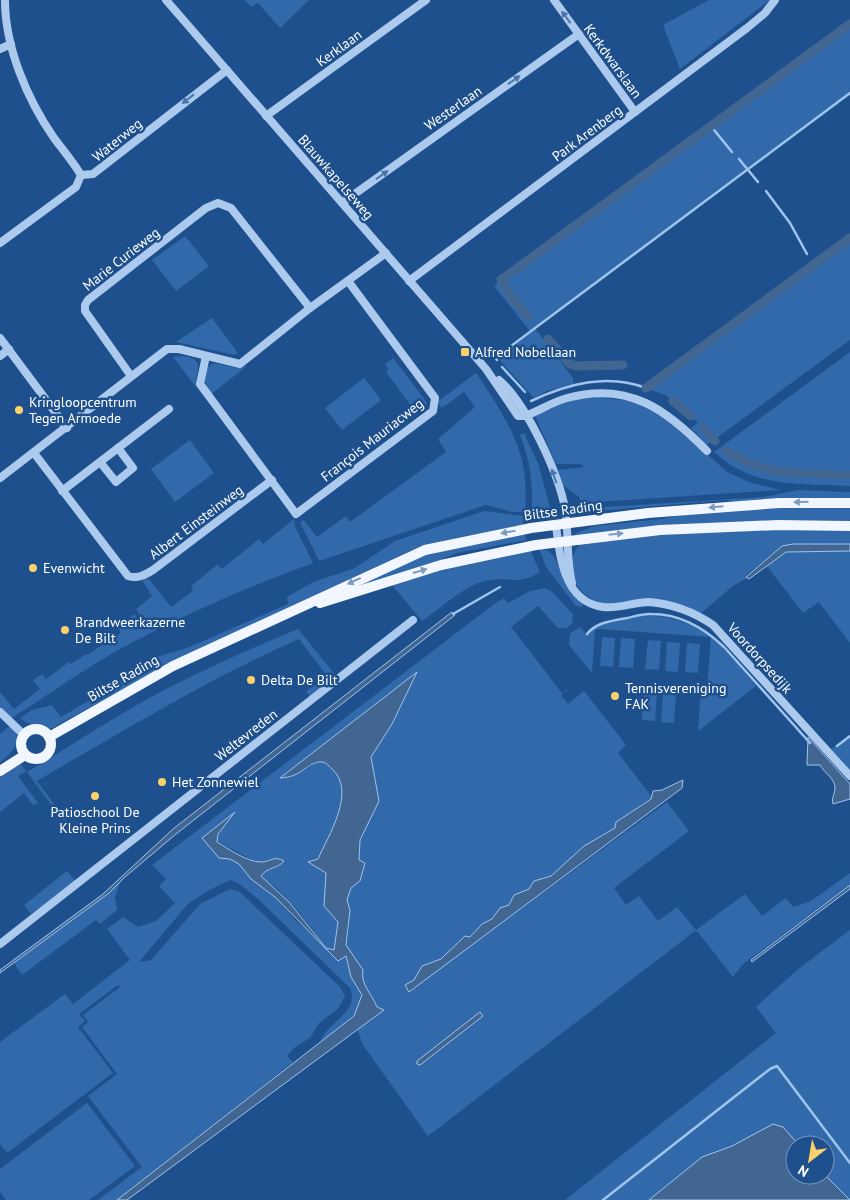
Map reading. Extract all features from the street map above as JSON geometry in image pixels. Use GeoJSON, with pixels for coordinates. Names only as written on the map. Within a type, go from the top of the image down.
{"type":"FeatureCollection","features":[{"type":"Feature","properties":{"kind":"main road","name":"Biltse Rading"},"geometry":{"type":"LineString","coordinates":[[49,736],[173,666],[425,550],[481,537],[648,513],[814,502],[850,503]]}},
{"type":"Feature","properties":{"kind":"main road","name":"Biltse Rading"},"geometry":{"type":"LineString","coordinates":[[294,610],[441,565],[563,542],[660,530],[778,525],[850,526]]}},
{"type":"Feature","properties":{"kind":"main road"},"geometry":{"type":"LineString","coordinates":[[33,729],[40,730],[49,736],[51,748],[45,757],[34,760],[25,755],[21,745],[24,735],[33,729]]}},
{"type":"Feature","properties":{"kind":"main road"},"geometry":{"type":"LineString","coordinates":[[0,771],[25,755]]}},
{"type":"Feature","properties":{"kind":"street"},"geometry":{"type":"LineString","coordinates":[[5,0],[11,44],[27,92],[53,136],[81,175]]}},
{"type":"Feature","properties":{"kind":"street","name":"Blauwkapelseweg"},"geometry":{"type":"LineString","coordinates":[[166,0],[486,370],[518,416],[529,415],[552,469],[565,507],[562,524],[563,542]]}},
{"type":"Feature","properties":{"kind":"street","name":"Kerklaan"},"geometry":{"type":"LineString","coordinates":[[266,116],[426,0]]}},
{"type":"Feature","properties":{"kind":"street","name":"Kerkdwarslaan"},"geometry":{"type":"LineString","coordinates":[[554,0],[635,112]]}},
{"type":"Feature","properties":{"kind":"street","name":"Park Arenberg"},"geometry":{"type":"LineString","coordinates":[[409,281],[765,14],[775,0]]}},
{"type":"Feature","properties":{"kind":"street","name":"Westerlaan"},"geometry":{"type":"LineString","coordinates":[[342,203],[579,34]]}},
{"type":"Feature","properties":{"kind":"street"},"geometry":{"type":"LineString","coordinates":[[0,48],[11,44]]}},
{"type":"Feature","properties":{"kind":"street","name":"Waterweg"},"geometry":{"type":"LineString","coordinates":[[0,243],[76,187],[81,175],[93,174],[227,70]]}},
{"type":"Feature","properties":{"kind":"street","name":"Marie Curieweg"},"geometry":{"type":"LineString","coordinates":[[131,376],[85,311],[88,300],[206,208],[218,203],[231,208],[310,308]]}},
{"type":"Feature","properties":{"kind":"street"},"geometry":{"type":"LineString","coordinates":[[0,478],[167,349],[240,364],[310,308],[386,254]]}},
{"type":"Feature","properties":{"kind":"street","name":"François Mauriacweg"},"geometry":{"type":"LineString","coordinates":[[272,480],[296,514],[433,411],[435,406],[435,398],[348,281]]}},
{"type":"Feature","properties":{"kind":"street"},"geometry":{"type":"LineString","coordinates":[[0,338],[67,428]]}},
{"type":"Feature","properties":{"kind":"street"},"geometry":{"type":"LineString","coordinates":[[0,356],[9,349]]}},
{"type":"Feature","properties":{"kind":"street"},"geometry":{"type":"LineString","coordinates":[[206,356],[200,384],[272,480]]}},
{"type":"Feature","properties":{"kind":"street"},"geometry":{"type":"LineString","coordinates":[[529,415],[566,399],[581,395],[618,395],[658,408],[673,417],[707,451]]}},
{"type":"Feature","properties":{"kind":"street"},"geometry":{"type":"LineString","coordinates":[[34,453],[62,490],[168,409]]}},
{"type":"Feature","properties":{"kind":"street"},"geometry":{"type":"LineString","coordinates":[[100,462],[116,482],[133,468],[118,448]]}},
{"type":"Feature","properties":{"kind":"street","name":"Albert Einsteinweg"},"geometry":{"type":"LineString","coordinates":[[62,490],[128,576],[133,577],[144,576],[153,570],[272,480]]}},
{"type":"Feature","properties":{"kind":"street","name":"Voordorpsedijk"},"geometry":{"type":"LineString","coordinates":[[563,542],[565,574],[590,604],[604,607],[648,602],[673,606],[687,610],[714,625],[850,776]]}},
{"type":"Feature","properties":{"kind":"street","name":"Weltevreden"},"geometry":{"type":"LineString","coordinates":[[0,944],[413,620]]}},
{"type":"Feature","properties":{"kind":"street"},"geometry":{"type":"LineString","coordinates":[[0,712],[21,730],[24,735]]}},
{"type":"Feature","properties":{"kind":"shaded area"},"geometry":{"type":"Polygon","coordinates":[[[245,0],[309,0],[280,28],[258,3],[251,7],[245,0]]]}},
{"type":"Feature","properties":{"kind":"shaded area"},"geometry":{"type":"Polygon","coordinates":[[[709,0],[770,0],[680,69],[663,25],[709,0]]]}},
{"type":"Feature","properties":{"kind":"shaded area"},"geometry":{"type":"Polygon","coordinates":[[[850,20],[850,95],[535,328],[573,378],[573,384],[547,391],[534,398],[497,357],[530,331],[494,286],[850,20]]]}},
{"type":"Feature","properties":{"kind":"shaded area"},"geometry":{"type":"Polygon","coordinates":[[[185,236],[209,266],[176,291],[152,260],[185,236]]]}},
{"type":"Feature","properties":{"kind":"shaded area"},"geometry":{"type":"Polygon","coordinates":[[[850,237],[850,340],[707,445],[691,428],[698,423],[679,404],[665,395],[647,389],[850,237]]]}},
{"type":"Feature","properties":{"kind":"shaded area"},"geometry":{"type":"Polygon","coordinates":[[[212,318],[238,353],[235,355],[176,342],[212,318]]]}},
{"type":"Feature","properties":{"kind":"shaded area"},"geometry":{"type":"Polygon","coordinates":[[[850,352],[850,486],[795,484],[761,478],[729,464],[714,452],[850,352]]]}},
{"type":"Feature","properties":{"kind":"shaded area"},"geometry":{"type":"Polygon","coordinates":[[[173,357],[189,357],[197,362],[196,387],[173,357]]]}},
{"type":"Feature","properties":{"kind":"shaded area"},"geometry":{"type":"Polygon","coordinates":[[[393,358],[427,404],[417,414],[386,372],[389,370],[385,364],[393,358]]]}},
{"type":"Feature","properties":{"kind":"shaded area"},"geometry":{"type":"Polygon","coordinates":[[[214,363],[236,368],[247,366],[210,395],[204,379],[206,368],[214,363]]]}},
{"type":"Feature","properties":{"kind":"shaded area"},"geometry":{"type":"Polygon","coordinates":[[[476,373],[511,430],[516,442],[525,477],[525,512],[512,512],[486,505],[319,561],[300,522],[304,520],[317,537],[346,516],[350,522],[446,452],[438,439],[475,407],[464,392],[442,408],[437,402],[476,373]]]}},
{"type":"Feature","properties":{"kind":"shaded area"},"geometry":{"type":"Polygon","coordinates":[[[364,378],[381,400],[342,430],[325,408],[364,378]]]}},
{"type":"Feature","properties":{"kind":"shaded area"},"geometry":{"type":"Polygon","coordinates":[[[598,397],[635,402],[661,413],[727,472],[751,483],[781,490],[582,503],[578,496],[564,486],[558,470],[584,467],[581,464],[556,464],[535,416],[567,401],[598,397]]]}},
{"type":"Feature","properties":{"kind":"shaded area"},"geometry":{"type":"Polygon","coordinates":[[[524,433],[539,466],[550,508],[532,510],[530,472],[520,435],[524,433]]]}},
{"type":"Feature","properties":{"kind":"shaded area"},"geometry":{"type":"Polygon","coordinates":[[[190,440],[214,473],[175,502],[151,469],[190,440]]]}},
{"type":"Feature","properties":{"kind":"shaded area"},"geometry":{"type":"Polygon","coordinates":[[[798,490],[850,492],[850,500],[739,503],[725,500],[586,512],[574,509],[764,497],[798,490]]]}},
{"type":"Feature","properties":{"kind":"shaded area"},"geometry":{"type":"Polygon","coordinates":[[[776,506],[850,506],[850,521],[785,520],[745,525],[579,536],[574,534],[594,526],[661,519],[699,512],[776,506]]]}},
{"type":"Feature","properties":{"kind":"shaded area"},"geometry":{"type":"Polygon","coordinates":[[[484,511],[524,516],[523,526],[443,541],[412,550],[173,662],[50,729],[27,723],[20,718],[32,710],[52,705],[61,717],[109,689],[149,659],[187,648],[288,604],[287,597],[313,582],[355,568],[395,541],[484,511]]]}},
{"type":"Feature","properties":{"kind":"shaded area"},"geometry":{"type":"Polygon","coordinates":[[[294,519],[295,527],[313,563],[234,594],[133,642],[96,663],[12,718],[0,709],[0,692],[14,709],[40,689],[33,680],[42,674],[46,679],[69,662],[71,664],[121,633],[117,627],[134,614],[137,618],[140,615],[136,609],[152,596],[142,580],[149,579],[171,607],[193,591],[191,586],[217,565],[222,569],[259,539],[263,544],[294,519]]]}},
{"type":"Feature","properties":{"kind":"shaded area"},"geometry":{"type":"Polygon","coordinates":[[[763,529],[850,531],[850,544],[782,546],[746,575],[747,578],[733,586],[700,614],[685,607],[604,604],[590,598],[580,590],[574,578],[573,557],[576,549],[583,542],[638,535],[763,529]]]}},
{"type":"Feature","properties":{"kind":"shaded area"},"geometry":{"type":"Polygon","coordinates":[[[524,532],[526,540],[457,553],[432,563],[337,592],[424,553],[524,532]]]}},
{"type":"Feature","properties":{"kind":"shaded area"},"geometry":{"type":"Polygon","coordinates":[[[793,544],[850,544],[850,551],[786,552],[749,579],[746,577],[782,546],[793,544]]]}},
{"type":"Feature","properties":{"kind":"shaded area"},"geometry":{"type":"Polygon","coordinates":[[[539,548],[550,552],[556,560],[566,584],[572,593],[583,602],[582,607],[576,606],[546,567],[539,548]]]}},
{"type":"Feature","properties":{"kind":"shaded area"},"geometry":{"type":"Polygon","coordinates":[[[530,550],[540,572],[525,579],[484,581],[461,593],[422,621],[392,585],[447,566],[530,550]]]}},
{"type":"Feature","properties":{"kind":"shaded area"},"geometry":{"type":"Polygon","coordinates":[[[850,551],[850,643],[819,602],[803,613],[766,565],[786,552],[850,551]]]}},
{"type":"Feature","properties":{"kind":"shaded area"},"geometry":{"type":"Polygon","coordinates":[[[545,588],[551,591],[573,614],[572,624],[566,628],[558,628],[538,606],[511,627],[562,693],[573,685],[561,695],[568,704],[584,691],[626,745],[618,753],[652,797],[616,822],[615,828],[584,846],[551,876],[544,877],[529,889],[514,895],[509,905],[492,919],[482,924],[469,937],[465,936],[441,959],[422,966],[409,991],[667,802],[689,831],[614,888],[626,905],[639,896],[658,921],[677,907],[696,930],[745,894],[762,916],[786,898],[793,907],[811,901],[850,873],[850,884],[742,965],[733,977],[698,932],[695,931],[428,1136],[363,1045],[357,1029],[383,1010],[377,1007],[366,988],[354,958],[346,945],[349,930],[347,900],[351,888],[360,881],[364,864],[359,861],[360,840],[379,801],[371,757],[392,724],[416,673],[281,777],[306,770],[318,762],[324,762],[333,769],[340,779],[342,790],[338,814],[318,859],[309,862],[326,872],[324,906],[338,922],[334,950],[328,948],[346,956],[361,997],[360,1005],[355,1013],[342,1026],[320,1042],[351,1004],[350,988],[257,898],[241,885],[231,880],[225,882],[187,905],[139,962],[151,960],[200,904],[230,889],[240,892],[340,987],[345,996],[338,1009],[319,1023],[310,1038],[295,1047],[287,1056],[293,1062],[117,1200],[98,1200],[142,1167],[88,1096],[117,1074],[82,1027],[88,1022],[83,1015],[120,987],[118,985],[79,1014],[85,1021],[78,1027],[113,1073],[7,1153],[0,1144],[0,1042],[65,994],[73,1004],[130,960],[107,929],[123,917],[138,927],[156,921],[175,903],[159,886],[166,879],[152,865],[497,602],[504,598],[508,603],[530,591],[545,588]],[[233,814],[203,838],[219,858],[230,859],[239,864],[251,879],[275,897],[297,922],[324,945],[302,915],[276,888],[261,876],[264,871],[280,866],[274,858],[262,862],[252,860],[217,841],[218,834],[233,814]]]}},
{"type":"Feature","properties":{"kind":"shaded area"},"geometry":{"type":"Polygon","coordinates":[[[452,612],[455,615],[176,834],[109,893],[0,973],[0,970],[102,895],[173,829],[452,612]]]}},
{"type":"Feature","properties":{"kind":"shaded area"},"geometry":{"type":"Polygon","coordinates":[[[646,615],[666,617],[683,622],[697,628],[710,637],[598,629],[595,630],[592,673],[569,645],[570,634],[580,627],[586,634],[595,626],[646,615]]]}},
{"type":"Feature","properties":{"kind":"shaded area"},"geometry":{"type":"Polygon","coordinates":[[[298,629],[337,677],[311,698],[306,691],[327,676],[299,639],[199,688],[37,781],[72,829],[70,830],[27,772],[155,695],[215,665],[298,629]]]}},
{"type":"Feature","properties":{"kind":"shaded area"},"geometry":{"type":"Polygon","coordinates":[[[602,637],[615,638],[613,667],[600,666],[602,637]]]}},
{"type":"Feature","properties":{"kind":"shaded area"},"geometry":{"type":"Polygon","coordinates":[[[711,637],[756,686],[698,731],[701,688],[707,688],[711,637]]]}},
{"type":"Feature","properties":{"kind":"shaded area"},"geometry":{"type":"Polygon","coordinates":[[[621,638],[635,639],[633,668],[619,667],[621,638]]]}},
{"type":"Feature","properties":{"kind":"shaded area"},"geometry":{"type":"Polygon","coordinates":[[[648,640],[661,641],[659,670],[645,669],[648,640]]]}},
{"type":"Feature","properties":{"kind":"shaded area"},"geometry":{"type":"Polygon","coordinates":[[[667,642],[680,643],[678,672],[665,671],[667,642]]]}},
{"type":"Feature","properties":{"kind":"shaded area"},"geometry":{"type":"Polygon","coordinates":[[[687,643],[700,644],[698,673],[685,672],[687,643]]]}},
{"type":"Feature","properties":{"kind":"shaded area"},"geometry":{"type":"Polygon","coordinates":[[[417,672],[392,724],[371,757],[379,801],[360,840],[359,860],[365,863],[360,881],[351,888],[347,900],[350,910],[346,945],[363,970],[363,980],[377,1007],[384,1010],[127,1200],[117,1200],[354,1016],[362,995],[351,977],[346,956],[338,961],[275,897],[251,879],[239,864],[230,859],[219,858],[202,838],[235,812],[218,834],[217,842],[250,860],[264,862],[281,859],[284,861],[261,876],[289,902],[326,948],[334,950],[338,922],[324,906],[326,873],[308,862],[318,859],[338,814],[342,789],[339,778],[328,765],[321,762],[314,763],[294,775],[280,778],[417,672]]]}},
{"type":"Feature","properties":{"kind":"shaded area"},"geometry":{"type":"Polygon","coordinates":[[[644,692],[657,692],[655,721],[642,720],[644,692]]]}},
{"type":"Feature","properties":{"kind":"shaded area"},"geometry":{"type":"Polygon","coordinates":[[[663,693],[676,694],[674,723],[661,722],[663,693]]]}},
{"type":"Feature","properties":{"kind":"shaded area"},"geometry":{"type":"Polygon","coordinates":[[[10,726],[17,735],[16,745],[9,755],[0,762],[0,734],[10,726]]]}},
{"type":"Feature","properties":{"kind":"shaded area"},"geometry":{"type":"Polygon","coordinates":[[[850,735],[850,770],[831,749],[850,735]]]}},
{"type":"Feature","properties":{"kind":"shaded area"},"geometry":{"type":"Polygon","coordinates":[[[808,737],[850,784],[850,799],[833,804],[835,784],[831,778],[820,765],[807,765],[808,737]]]}},
{"type":"Feature","properties":{"kind":"shaded area"},"geometry":{"type":"Polygon","coordinates":[[[21,764],[26,771],[18,776],[38,803],[33,805],[24,793],[0,812],[0,775],[21,764]]]}},
{"type":"Feature","properties":{"kind":"shaded area"},"geometry":{"type":"Polygon","coordinates":[[[683,780],[682,788],[409,992],[405,985],[414,980],[422,966],[441,959],[465,936],[470,937],[482,924],[492,919],[500,908],[509,905],[514,895],[529,889],[534,881],[551,876],[584,846],[615,828],[616,822],[651,799],[653,791],[662,790],[683,780]]]}},
{"type":"Feature","properties":{"kind":"shaded area"},"geometry":{"type":"Polygon","coordinates":[[[67,871],[75,881],[31,914],[24,905],[67,871]]]}},
{"type":"Feature","properties":{"kind":"shaded area"},"geometry":{"type":"Polygon","coordinates":[[[117,880],[120,883],[115,897],[117,910],[100,924],[96,920],[22,975],[12,960],[107,890],[117,880]]]}},
{"type":"Feature","properties":{"kind":"shaded area"},"geometry":{"type":"Polygon","coordinates":[[[850,885],[850,889],[752,962],[751,960],[850,885]]]}},
{"type":"Feature","properties":{"kind":"shaded area"},"geometry":{"type":"Polygon","coordinates":[[[850,930],[850,1200],[565,1200],[776,1033],[756,1007],[797,970],[850,930]]]}},
{"type":"Feature","properties":{"kind":"shaded area"},"geometry":{"type":"Polygon","coordinates":[[[480,1012],[483,1016],[420,1065],[417,1064],[417,1061],[480,1012]]]}},
{"type":"Feature","properties":{"kind":"shaded area"},"geometry":{"type":"Polygon","coordinates":[[[87,1103],[135,1166],[89,1200],[6,1200],[0,1192],[0,1169],[87,1103]]]}},
{"type":"Feature","properties":{"kind":"shaded area"},"geometry":{"type":"Polygon","coordinates":[[[773,1124],[783,1127],[790,1135],[785,1135],[785,1185],[835,1185],[850,1200],[649,1200],[702,1157],[732,1146],[773,1124]]]}},
{"type":"Feature","properties":{"kind":"waterway"},"geometry":{"type":"LineString","coordinates":[[528,317],[510,295],[501,280],[850,24]]}},
{"type":"Feature","properties":{"kind":"waterway"},"geometry":{"type":"LineString","coordinates":[[495,358],[850,93]]}},
{"type":"Feature","properties":{"kind":"waterway"},"geometry":{"type":"LineString","coordinates":[[710,125],[732,152]]}},
{"type":"Feature","properties":{"kind":"waterway"},"geometry":{"type":"LineString","coordinates":[[739,159],[758,182]]}},
{"type":"Feature","properties":{"kind":"waterway"},"geometry":{"type":"LineString","coordinates":[[766,191],[790,223],[807,254]]}},
{"type":"Feature","properties":{"kind":"waterway"},"geometry":{"type":"LineString","coordinates":[[646,388],[850,238]]}},
{"type":"Feature","properties":{"kind":"waterway"},"geometry":{"type":"LineString","coordinates":[[548,339],[570,364],[577,366],[623,365]]}},
{"type":"Feature","properties":{"kind":"waterway"},"geometry":{"type":"LineString","coordinates":[[489,351],[497,360]]}},
{"type":"Feature","properties":{"kind":"waterway"},"geometry":{"type":"LineString","coordinates":[[502,367],[525,392]]}},
{"type":"Feature","properties":{"kind":"waterway"},"geometry":{"type":"LineString","coordinates":[[531,401],[573,385],[587,382],[617,381],[646,388]]}},
{"type":"Feature","properties":{"kind":"waterway"},"geometry":{"type":"LineString","coordinates":[[673,401],[691,416]]}},
{"type":"Feature","properties":{"kind":"waterway"},"geometry":{"type":"LineString","coordinates":[[703,428],[715,441]]}},
{"type":"Feature","properties":{"kind":"waterway"},"geometry":{"type":"LineString","coordinates":[[726,451],[743,460],[773,470],[850,475]]}},
{"type":"Feature","properties":{"kind":"waterway"},"geometry":{"type":"LineString","coordinates":[[453,614],[500,587]]}},
{"type":"Feature","properties":{"kind":"waterway"},"geometry":{"type":"LineString","coordinates":[[587,634],[594,627],[602,624],[644,614],[672,616],[691,623],[724,647],[810,743]]}},
{"type":"Feature","properties":{"kind":"waterway"},"geometry":{"type":"LineString","coordinates":[[837,746],[850,736]]}},
{"type":"Feature","properties":{"kind":"waterway"},"geometry":{"type":"LineString","coordinates":[[603,1200],[770,1069],[777,1066],[850,1163]]}},
{"type":"Feature","properties":{"kind":"place","name":"Alfred Nobellaan"},"geometry":{"type":"Point","coordinates":[465,352]}},
{"type":"Feature","properties":{"kind":"place","name":"Kringloopcentrum Tegen Armoede"},"geometry":{"type":"Point","coordinates":[19,410]}},
{"type":"Feature","properties":{"kind":"place","name":"Evenwicht"},"geometry":{"type":"Point","coordinates":[33,568]}},
{"type":"Feature","properties":{"kind":"place","name":"Brandweerkazerne De Bilt"},"geometry":{"type":"Point","coordinates":[65,630]}},
{"type":"Feature","properties":{"kind":"place","name":"Delta De Bilt"},"geometry":{"type":"Point","coordinates":[251,680]}},
{"type":"Feature","properties":{"kind":"place","name":"Tennisvereniging FAK"},"geometry":{"type":"Point","coordinates":[615,696]}},
{"type":"Feature","properties":{"kind":"place","name":"Het Zonnewiel"},"geometry":{"type":"Point","coordinates":[162,782]}},
{"type":"Feature","properties":{"kind":"place","name":"Patioschool De Kleine Prins"},"geometry":{"type":"Point","coordinates":[95,796]}}]}
